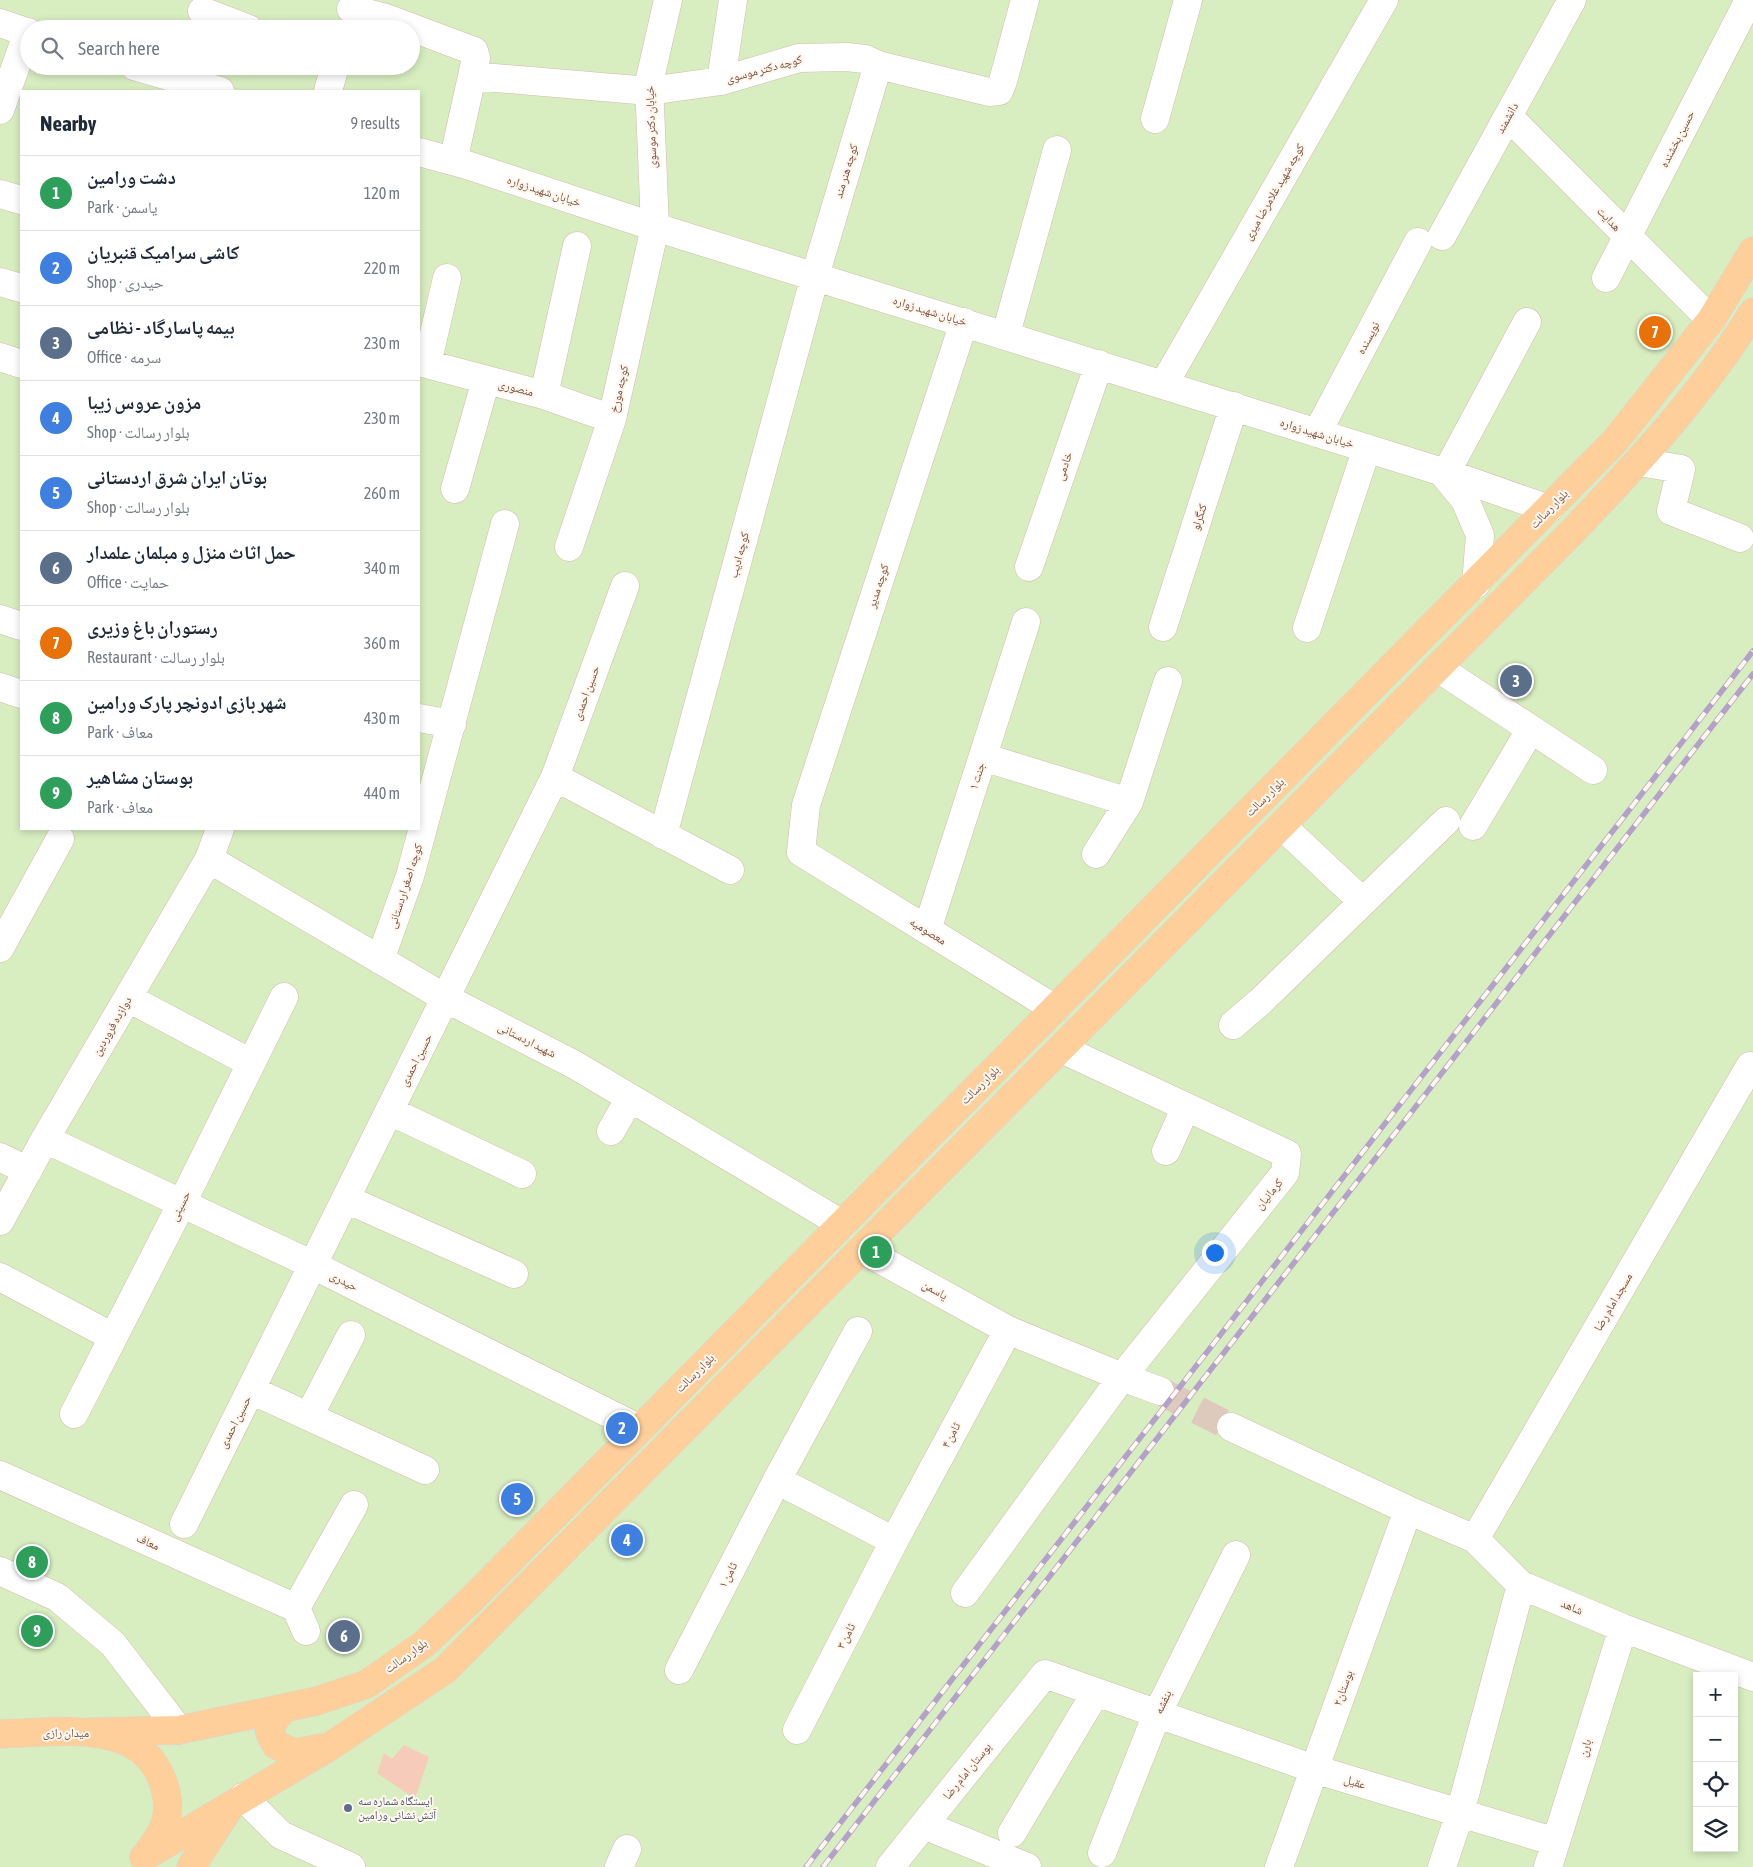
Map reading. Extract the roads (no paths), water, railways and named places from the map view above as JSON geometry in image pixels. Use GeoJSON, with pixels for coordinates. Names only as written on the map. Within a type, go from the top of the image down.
{"type":"FeatureCollection","features":[{"type":"Feature","properties":{"kind":"main road","name":"بلوار رسالت"},"geometry":{"type":"LineString","coordinates":[[92,1732],[180,1730],[317,1701],[366,1684],[424,1644],[1055,1010],[1615,441],[1711,320],[1753,251]]}},
{"type":"Feature","properties":{"kind":"main road"},"geometry":{"type":"LineString","coordinates":[[138,1862],[329,1746],[445,1670],[1062,1049],[1639,462],[1689,402],[1736,339],[1753,312]]}},
{"type":"Feature","properties":{"kind":"main road"},"geometry":{"type":"LineString","coordinates":[[1361,700],[1384,723]]}},
{"type":"Feature","properties":{"kind":"main road"},"geometry":{"type":"LineString","coordinates":[[285,1708],[274,1720],[269,1732],[276,1745],[296,1753],[329,1746]]}},
{"type":"Feature","properties":{"kind":"main road","name":"میدان رازی"},"geometry":{"type":"LineString","coordinates":[[0,1734],[92,1732],[129,1741],[148,1755],[161,1774],[166,1791],[167,1810],[164,1829],[138,1862]]}},
{"type":"Feature","properties":{"kind":"main road"},"geometry":{"type":"LineString","coordinates":[[191,1867],[238,1800]]}},
{"type":"Feature","properties":{"kind":"street","name":"خیابان دکتر موسوی"},"geometry":{"type":"LineString","coordinates":[[655,227],[649,91],[668,0]]}},
{"type":"Feature","properties":{"kind":"street"},"geometry":{"type":"LineString","coordinates":[[721,81],[733,0]]}},
{"type":"Feature","properties":{"kind":"street","name":"کوچه دکتر موسوی"},"geometry":{"type":"LineString","coordinates":[[420,27],[473,64],[649,91],[721,81],[798,58],[856,58],[989,92],[999,91],[1025,0]]}},
{"type":"Feature","properties":{"kind":"street"},"geometry":{"type":"LineString","coordinates":[[1155,120],[1188,0]]}},
{"type":"Feature","properties":{"kind":"street","name":"کوچه شهید غلامرضا میری"},"geometry":{"type":"LineString","coordinates":[[1164,384],[1384,0]]}},
{"type":"Feature","properties":{"kind":"street","name":"دانشمند"},"geometry":{"type":"LineString","coordinates":[[1430,239],[1508,116],[1572,0]]}},
{"type":"Feature","properties":{"kind":"street","name":"حسین بخشنده"},"geometry":{"type":"LineString","coordinates":[[1606,278],[1749,0]]}},
{"type":"Feature","properties":{"kind":"street"},"geometry":{"type":"LineString","coordinates":[[202,11],[226,20]]}},
{"type":"Feature","properties":{"kind":"street","name":"کوچه دکتر موسوی"},"geometry":{"type":"LineString","coordinates":[[350,13],[398,11],[411,20]]}},
{"type":"Feature","properties":{"kind":"street"},"geometry":{"type":"LineString","coordinates":[[0,23],[20,29]]}},
{"type":"Feature","properties":{"kind":"street"},"geometry":{"type":"LineString","coordinates":[[0,110],[20,56]]}},
{"type":"Feature","properties":{"kind":"street"},"geometry":{"type":"LineString","coordinates":[[455,153],[473,64]]}},
{"type":"Feature","properties":{"kind":"street","name":"کوچه هنر مند"},"geometry":{"type":"LineString","coordinates":[[814,276],[878,65]]}},
{"type":"Feature","properties":{"kind":"street"},"geometry":{"type":"LineString","coordinates":[[155,75],[179,85],[213,90]]}},
{"type":"Feature","properties":{"kind":"street"},"geometry":{"type":"LineString","coordinates":[[328,90],[332,75]]}},
{"type":"Feature","properties":{"kind":"street","name":"هدایت"},"geometry":{"type":"LineString","coordinates":[[1508,116],[1711,320]]}},
{"type":"Feature","properties":{"kind":"street"},"geometry":{"type":"LineString","coordinates":[[1006,334],[1057,150]]}},
{"type":"Feature","properties":{"kind":"street","name":"خیابان شهید زواره"},"geometry":{"type":"LineString","coordinates":[[420,152],[467,165],[655,227],[1006,334],[1444,472],[1549,509]]}},
{"type":"Feature","properties":{"kind":"street"},"geometry":{"type":"LineString","coordinates":[[0,194],[20,200]]}},
{"type":"Feature","properties":{"kind":"street","name":"کوچه مورخ"},"geometry":{"type":"LineString","coordinates":[[569,547],[612,419],[655,227]]}},
{"type":"Feature","properties":{"kind":"street","name":"نویسنده"},"geometry":{"type":"LineString","coordinates":[[1317,433],[1430,239]]}},
{"type":"Feature","properties":{"kind":"street"},"geometry":{"type":"LineString","coordinates":[[544,395],[578,246]]}},
{"type":"Feature","properties":{"kind":"street","name":"کوچه ادیب"},"geometry":{"type":"LineString","coordinates":[[663,834],[814,276]]}},
{"type":"Feature","properties":{"kind":"street"},"geometry":{"type":"LineString","coordinates":[[423,363],[447,278]]}},
{"type":"Feature","properties":{"kind":"street"},"geometry":{"type":"LineString","coordinates":[[0,282],[20,288]]}},
{"type":"Feature","properties":{"kind":"street","name":"کوچه مدیر"},"geometry":{"type":"LineString","coordinates":[[800,852],[806,805],[964,322]]}},
{"type":"Feature","properties":{"kind":"street"},"geometry":{"type":"LineString","coordinates":[[1476,584],[1480,535],[1465,500],[1444,472],[1527,322]]}},
{"type":"Feature","properties":{"kind":"street"},"geometry":{"type":"LineString","coordinates":[[0,357],[20,364]]}},
{"type":"Feature","properties":{"kind":"street","name":"منصوری"},"geometry":{"type":"LineString","coordinates":[[423,363],[544,395],[612,419]]}},
{"type":"Feature","properties":{"kind":"street","name":"خادمی"},"geometry":{"type":"LineString","coordinates":[[1029,567],[1099,364]]}},
{"type":"Feature","properties":{"kind":"street"},"geometry":{"type":"LineString","coordinates":[[455,489],[486,380]]}},
{"type":"Feature","properties":{"kind":"street","name":"کنگرلو"},"geometry":{"type":"LineString","coordinates":[[1163,627],[1234,406]]}},
{"type":"Feature","properties":{"kind":"street"},"geometry":{"type":"LineString","coordinates":[[1307,628],[1367,448]]}},
{"type":"Feature","properties":{"kind":"street"},"geometry":{"type":"LineString","coordinates":[[1639,462],[1681,470],[1671,511],[1740,538]]}},
{"type":"Feature","properties":{"kind":"street","name":"کوچه اصغر اردستانی"},"geometry":{"type":"LineString","coordinates":[[380,960],[410,876],[506,524]]}},
{"type":"Feature","properties":{"kind":"street","name":"حسین احمدی"},"geometry":{"type":"LineString","coordinates":[[184,1524],[447,999],[555,777],[625,586]]}},
{"type":"Feature","properties":{"kind":"street"},"geometry":{"type":"LineString","coordinates":[[0,619],[20,626]]}},
{"type":"Feature","properties":{"kind":"street","name":"جنت ۱"},"geometry":{"type":"LineString","coordinates":[[927,930],[1026,622]]}},
{"type":"Feature","properties":{"kind":"street"},"geometry":{"type":"LineString","coordinates":[[1438,668],[1593,770]]}},
{"type":"Feature","properties":{"kind":"street"},"geometry":{"type":"LineString","coordinates":[[1096,854],[1129,802],[1168,681]]}},
{"type":"Feature","properties":{"kind":"street"},"geometry":{"type":"LineString","coordinates":[[0,687],[20,694]]}},
{"type":"Feature","properties":{"kind":"street"},"geometry":{"type":"LineString","coordinates":[[420,718],[452,724]]}},
{"type":"Feature","properties":{"kind":"street"},"geometry":{"type":"LineString","coordinates":[[1473,826],[1531,729]]}},
{"type":"Feature","properties":{"kind":"street"},"geometry":{"type":"LineString","coordinates":[[983,757],[1129,802]]}},
{"type":"Feature","properties":{"kind":"street"},"geometry":{"type":"LineString","coordinates":[[555,777],[730,870]]}},
{"type":"Feature","properties":{"kind":"street"},"geometry":{"type":"LineString","coordinates":[[1233,1025],[1261,1001],[1446,821]]}},
{"type":"Feature","properties":{"kind":"street"},"geometry":{"type":"LineString","coordinates":[[1282,826],[1363,902]]}},
{"type":"Feature","properties":{"kind":"street","name":"دوازده فروردین"},"geometry":{"type":"LineString","coordinates":[[0,1221],[45,1139],[209,859],[220,830]]}},
{"type":"Feature","properties":{"kind":"street"},"geometry":{"type":"LineString","coordinates":[[0,948],[60,839]]}},
{"type":"Feature","properties":{"kind":"street","name":"معصومیه"},"geometry":{"type":"LineString","coordinates":[[800,852],[1055,1010]]}},
{"type":"Feature","properties":{"kind":"street","name":"شهید اردستانی"},"geometry":{"type":"LineString","coordinates":[[209,859],[447,999],[575,1065],[842,1224]]}},
{"type":"Feature","properties":{"kind":"street","name":"حسینی"},"geometry":{"type":"LineString","coordinates":[[74,1414],[182,1203],[284,997]]}},
{"type":"Feature","properties":{"kind":"street"},"geometry":{"type":"LineString","coordinates":[[128,998],[251,1063]]}},
{"type":"Feature","properties":{"kind":"street","name":"کرمانیان"},"geometry":{"type":"LineString","coordinates":[[1062,1049],[1287,1154],[1285,1173],[1122,1377]]}},
{"type":"Feature","properties":{"kind":"street","name":"مسجد امام رضا"},"geometry":{"type":"LineString","coordinates":[[1476,1539],[1750,1066]]}},
{"type":"Feature","properties":{"kind":"street"},"geometry":{"type":"LineString","coordinates":[[611,1131],[630,1098]]}},
{"type":"Feature","properties":{"kind":"street"},"geometry":{"type":"LineString","coordinates":[[1166,1152],[1186,1107]]}},
{"type":"Feature","properties":{"kind":"street"},"geometry":{"type":"LineString","coordinates":[[390,1111],[522,1174]]}},
{"type":"Feature","properties":{"kind":"street","name":"حیدری"},"geometry":{"type":"LineString","coordinates":[[45,1139],[313,1265],[640,1429]]}},
{"type":"Feature","properties":{"kind":"street"},"geometry":{"type":"LineString","coordinates":[[0,1157],[28,1171]]}},
{"type":"Feature","properties":{"kind":"street"},"geometry":{"type":"LineString","coordinates":[[346,1199],[514,1274]]}},
{"type":"Feature","properties":{"kind":"street","name":"یاسمن"},"geometry":{"type":"LineString","coordinates":[[863,1250],[1008,1330],[1122,1377],[1160,1390]]}},
{"type":"Feature","properties":{"kind":"street"},"geometry":{"type":"LineString","coordinates":[[0,1277],[113,1337]]}},
{"type":"Feature","properties":{"kind":"street","name":"ثامن ۴"},"geometry":{"type":"LineString","coordinates":[[894,1541],[1008,1330]]}},
{"type":"Feature","properties":{"kind":"street","name":"ثامن ۱"},"geometry":{"type":"LineString","coordinates":[[679,1670],[777,1480],[858,1331]]}},
{"type":"Feature","properties":{"kind":"street"},"geometry":{"type":"LineString","coordinates":[[310,1416],[351,1335]]}},
{"type":"Feature","properties":{"kind":"street"},"geometry":{"type":"LineString","coordinates":[[965,1592],[1122,1377]]}},
{"type":"Feature","properties":{"kind":"street"},"geometry":{"type":"LineString","coordinates":[[251,1390],[425,1470]]}},
{"type":"Feature","properties":{"kind":"street","name":"شاهد"},"geometry":{"type":"LineString","coordinates":[[1231,1427],[1408,1510],[1476,1539],[1521,1585],[1623,1628],[1753,1677]]}},
{"type":"Feature","properties":{"kind":"street","name":"معاف"},"geometry":{"type":"LineString","coordinates":[[0,1475],[301,1620],[354,1505]]}},
{"type":"Feature","properties":{"kind":"street"},"geometry":{"type":"LineString","coordinates":[[777,1480],[894,1541]]}},
{"type":"Feature","properties":{"kind":"street","name":"بوستان۲"},"geometry":{"type":"LineString","coordinates":[[1279,1867],[1408,1510]]}},
{"type":"Feature","properties":{"kind":"street","name":"ثامن ۳"},"geometry":{"type":"LineString","coordinates":[[797,1730],[894,1541]]}},
{"type":"Feature","properties":{"kind":"street","name":"بنفشه"},"geometry":{"type":"LineString","coordinates":[[1102,1853],[1157,1714],[1236,1555]]}},
{"type":"Feature","properties":{"kind":"street"},"geometry":{"type":"LineString","coordinates":[[0,1571],[57,1597],[114,1644],[180,1730]]}},
{"type":"Feature","properties":{"kind":"street"},"geometry":{"type":"LineString","coordinates":[[1442,1867],[1460,1813],[1521,1585]]}},
{"type":"Feature","properties":{"kind":"street","name":"بارن"},"geometry":{"type":"LineString","coordinates":[[1552,1854],[1623,1628]]}},
{"type":"Feature","properties":{"kind":"street","name":"عقیل"},"geometry":{"type":"LineString","coordinates":[[1045,1674],[1314,1769],[1460,1813],[1552,1854]]}},
{"type":"Feature","properties":{"kind":"street","name":"بوستان امام رضا"},"geometry":{"type":"LineString","coordinates":[[890,1867],[1045,1674]]}},
{"type":"Feature","properties":{"kind":"street"},"geometry":{"type":"LineString","coordinates":[[1012,1833],[1096,1692]]}},
{"type":"Feature","properties":{"kind":"street"},"geometry":{"type":"LineString","coordinates":[[238,1800],[281,1835],[350,1867]]}},
{"type":"Feature","properties":{"kind":"street"},"geometry":{"type":"LineString","coordinates":[[924,1825],[1015,1865]]}},
{"type":"Feature","properties":{"kind":"tunnel"},"geometry":{"type":"LineString","coordinates":[[1160,1391],[1231,1427]]}},
{"type":"Feature","properties":{"kind":"railway"},"geometry":{"type":"LineString","coordinates":[[806,1867],[1753,651]]}},
{"type":"Feature","properties":{"kind":"railway"},"geometry":{"type":"LineString","coordinates":[[823,1867],[1753,674]]}},
{"type":"Feature","properties":{"kind":"place","name":"رستوران باغ وزیری"},"geometry":{"type":"Point","coordinates":[1655,332]}},
{"type":"Feature","properties":{"kind":"place","name":"بیمه پاسارگاد - نظامی"},"geometry":{"type":"Point","coordinates":[1516,681]}},
{"type":"Feature","properties":{"kind":"place","name":"دشت ورامین"},"geometry":{"type":"Point","coordinates":[876,1252]}},
{"type":"Feature","properties":{"kind":"place","name":"کاشی سرامیک قنبریان"},"geometry":{"type":"Point","coordinates":[622,1428]}},
{"type":"Feature","properties":{"kind":"place","name":"بوتان ایران شرق اردستانی"},"geometry":{"type":"Point","coordinates":[517,1499]}},
{"type":"Feature","properties":{"kind":"place","name":"مزون عروس زیبا"},"geometry":{"type":"Point","coordinates":[627,1540]}},
{"type":"Feature","properties":{"kind":"place","name":"شهر بازی ادونچر پارک ورامین"},"geometry":{"type":"Point","coordinates":[32,1562]}},
{"type":"Feature","properties":{"kind":"place","name":"بوستان مشاهیر"},"geometry":{"type":"Point","coordinates":[37,1631]}},
{"type":"Feature","properties":{"kind":"place","name":"حمل اثاث منزل و مبلمان علمدار"},"geometry":{"type":"Point","coordinates":[344,1636]}},
{"type":"Feature","properties":{"kind":"place","name":"ایستگاه شماره سه آتش نشانی ورامین"},"geometry":{"type":"Point","coordinates":[348,1808]}}]}
